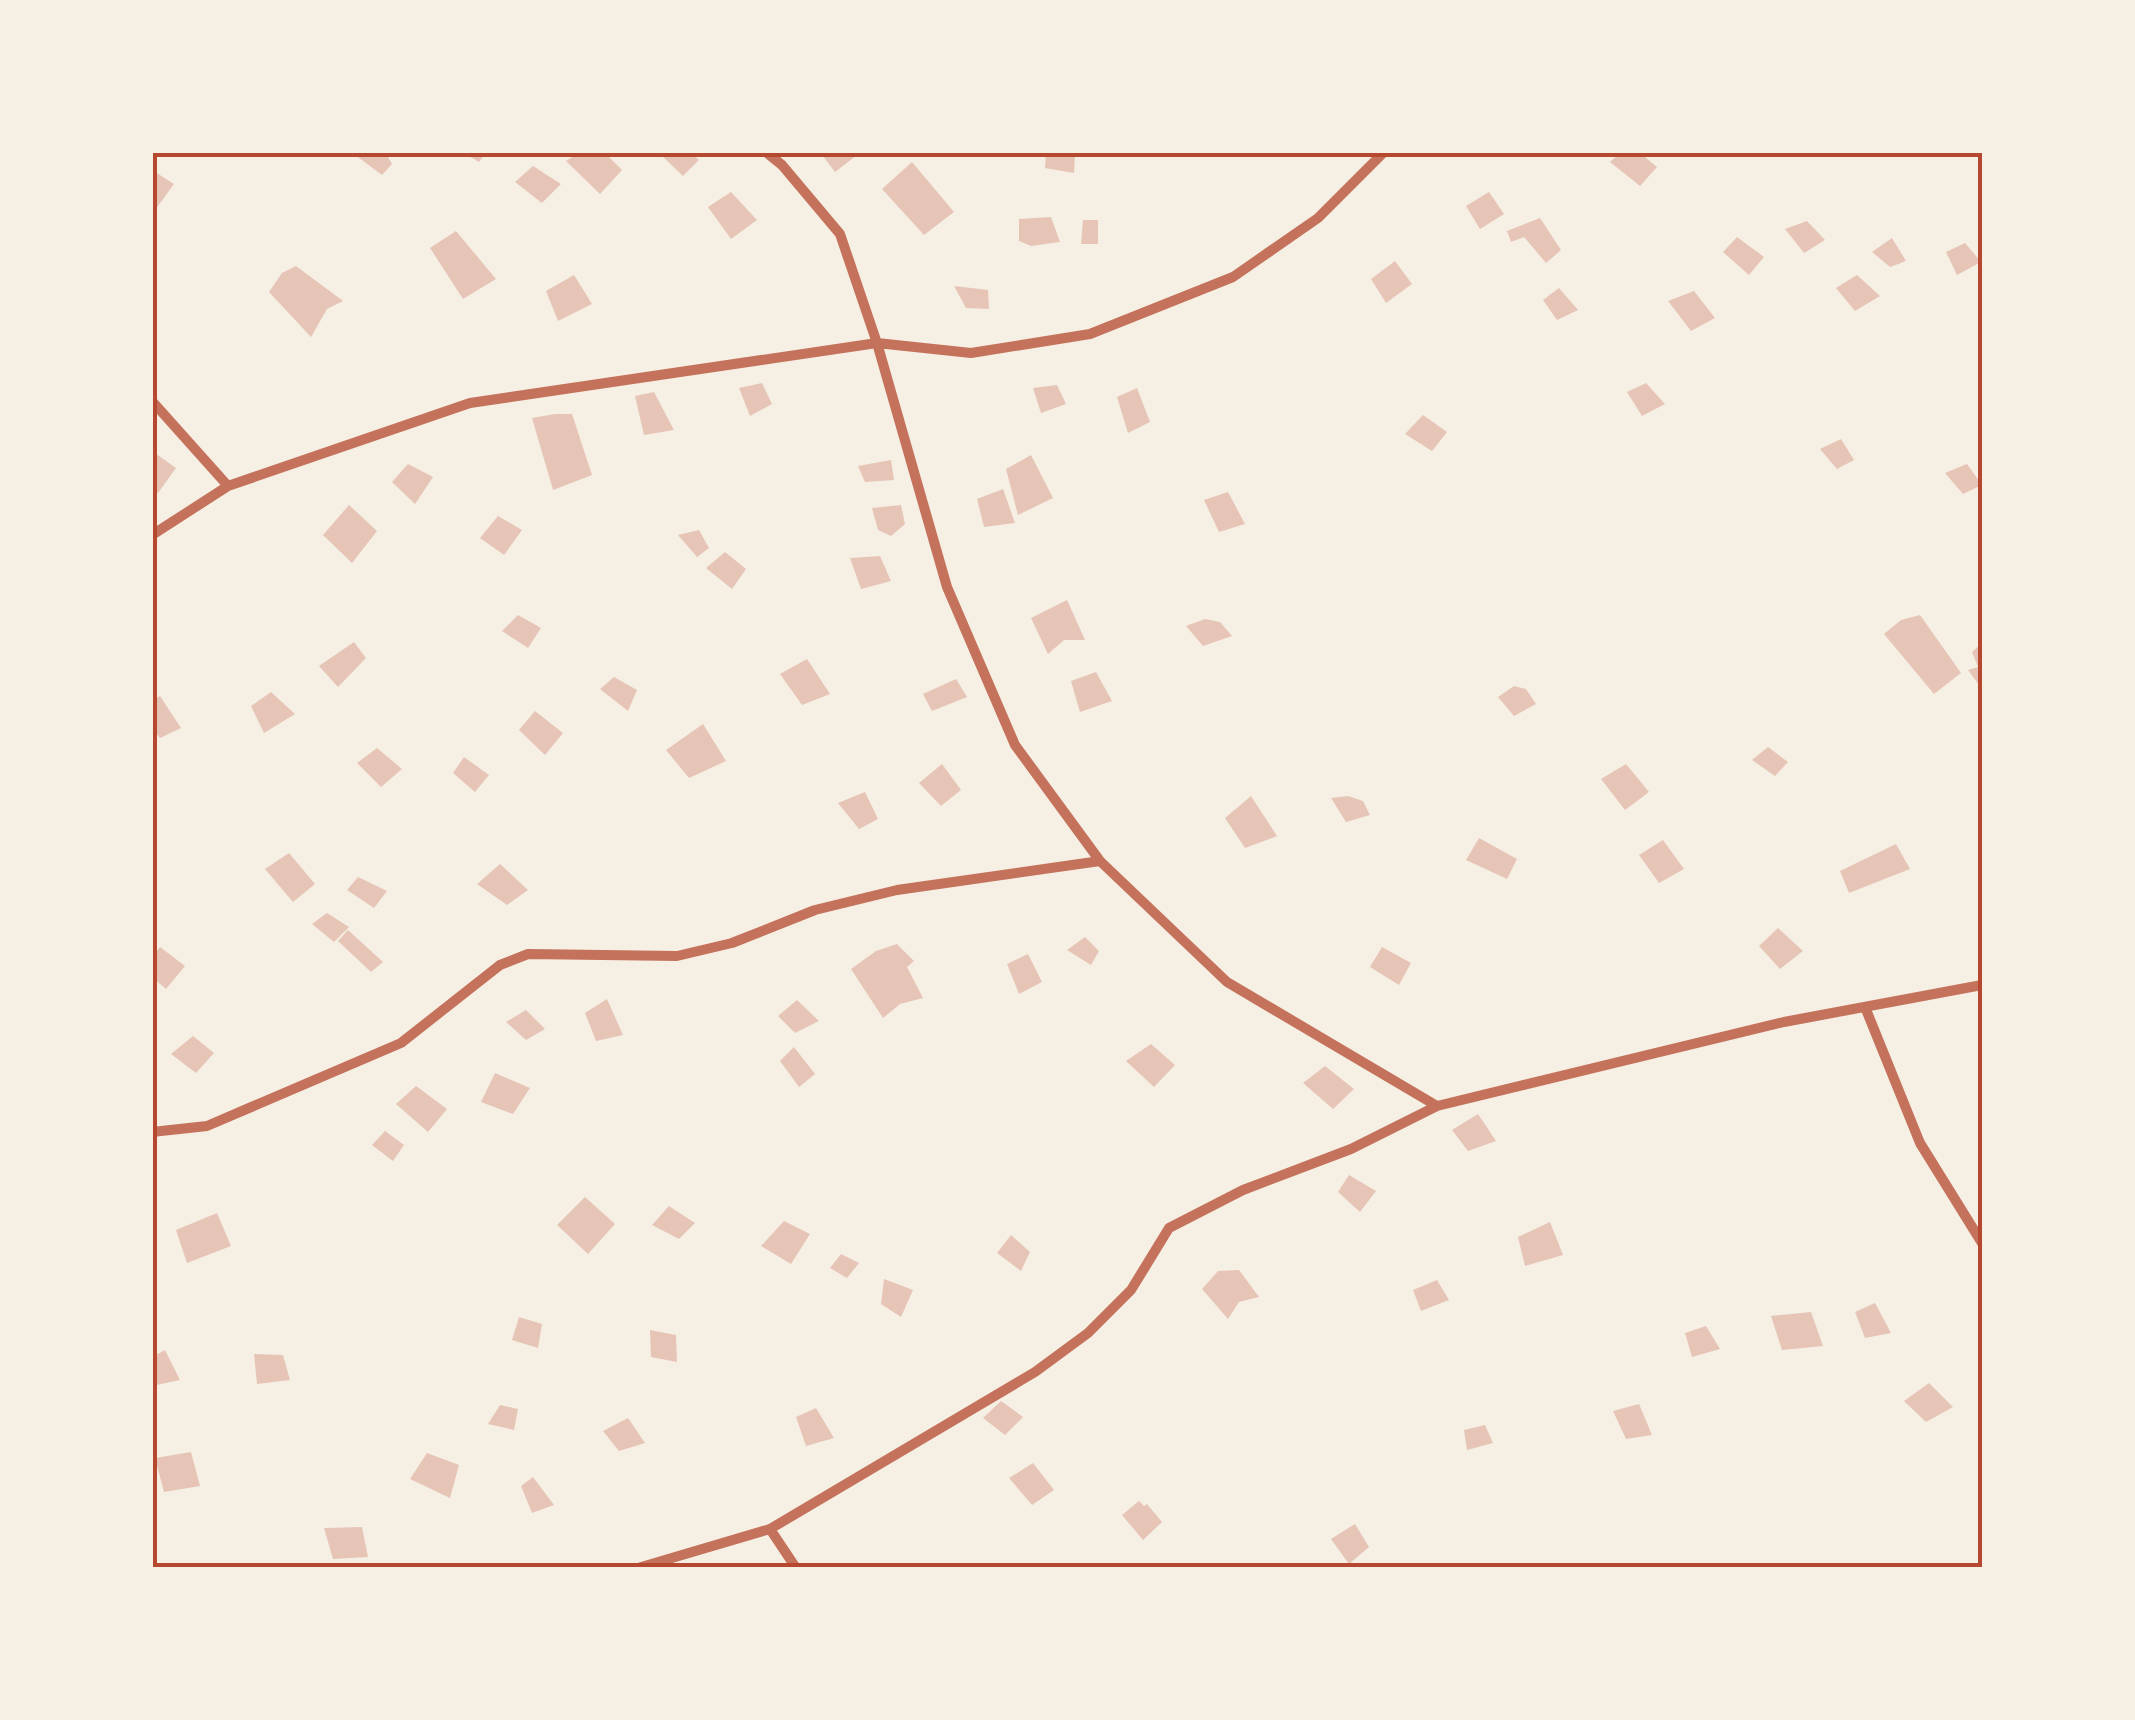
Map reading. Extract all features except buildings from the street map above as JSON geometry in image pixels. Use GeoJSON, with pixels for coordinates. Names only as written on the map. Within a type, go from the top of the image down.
{"type":"FeatureCollection","features":[{"type":"Feature","properties":{"kind":"street"},"geometry":{"type":"LineString","coordinates":[[766,152],[782,165],[840,234],[947,587],[1015,745],[1100,861],[1228,982],[1437,1106]]}},
{"type":"Feature","properties":{"kind":"street"},"geometry":{"type":"LineString","coordinates":[[152,536],[228,486],[470,403],[876,344],[971,353],[1090,334],[1234,277],[1318,218],[1384,152]]}},
{"type":"Feature","properties":{"kind":"street"},"geometry":{"type":"LineString","coordinates":[[152,401],[228,486]]}},
{"type":"Feature","properties":{"kind":"street"},"geometry":{"type":"LineString","coordinates":[[152,1132],[208,1126],[401,1043],[500,966],[528,954],[677,956],[732,944],[815,910],[898,890],[1100,861]]}},
{"type":"Feature","properties":{"kind":"street"},"geometry":{"type":"LineString","coordinates":[[638,1568],[770,1529],[1036,1372],[1088,1333],[1131,1290],[1169,1228],[1243,1190],[1351,1149],[1437,1106],[1784,1022],[1982,984]]}},
{"type":"Feature","properties":{"kind":"street"},"geometry":{"type":"LineString","coordinates":[[1866,1007],[1920,1143],[1982,1243]]}},
{"type":"Feature","properties":{"kind":"street"},"geometry":{"type":"LineString","coordinates":[[770,1529],[796,1568]]}}]}
